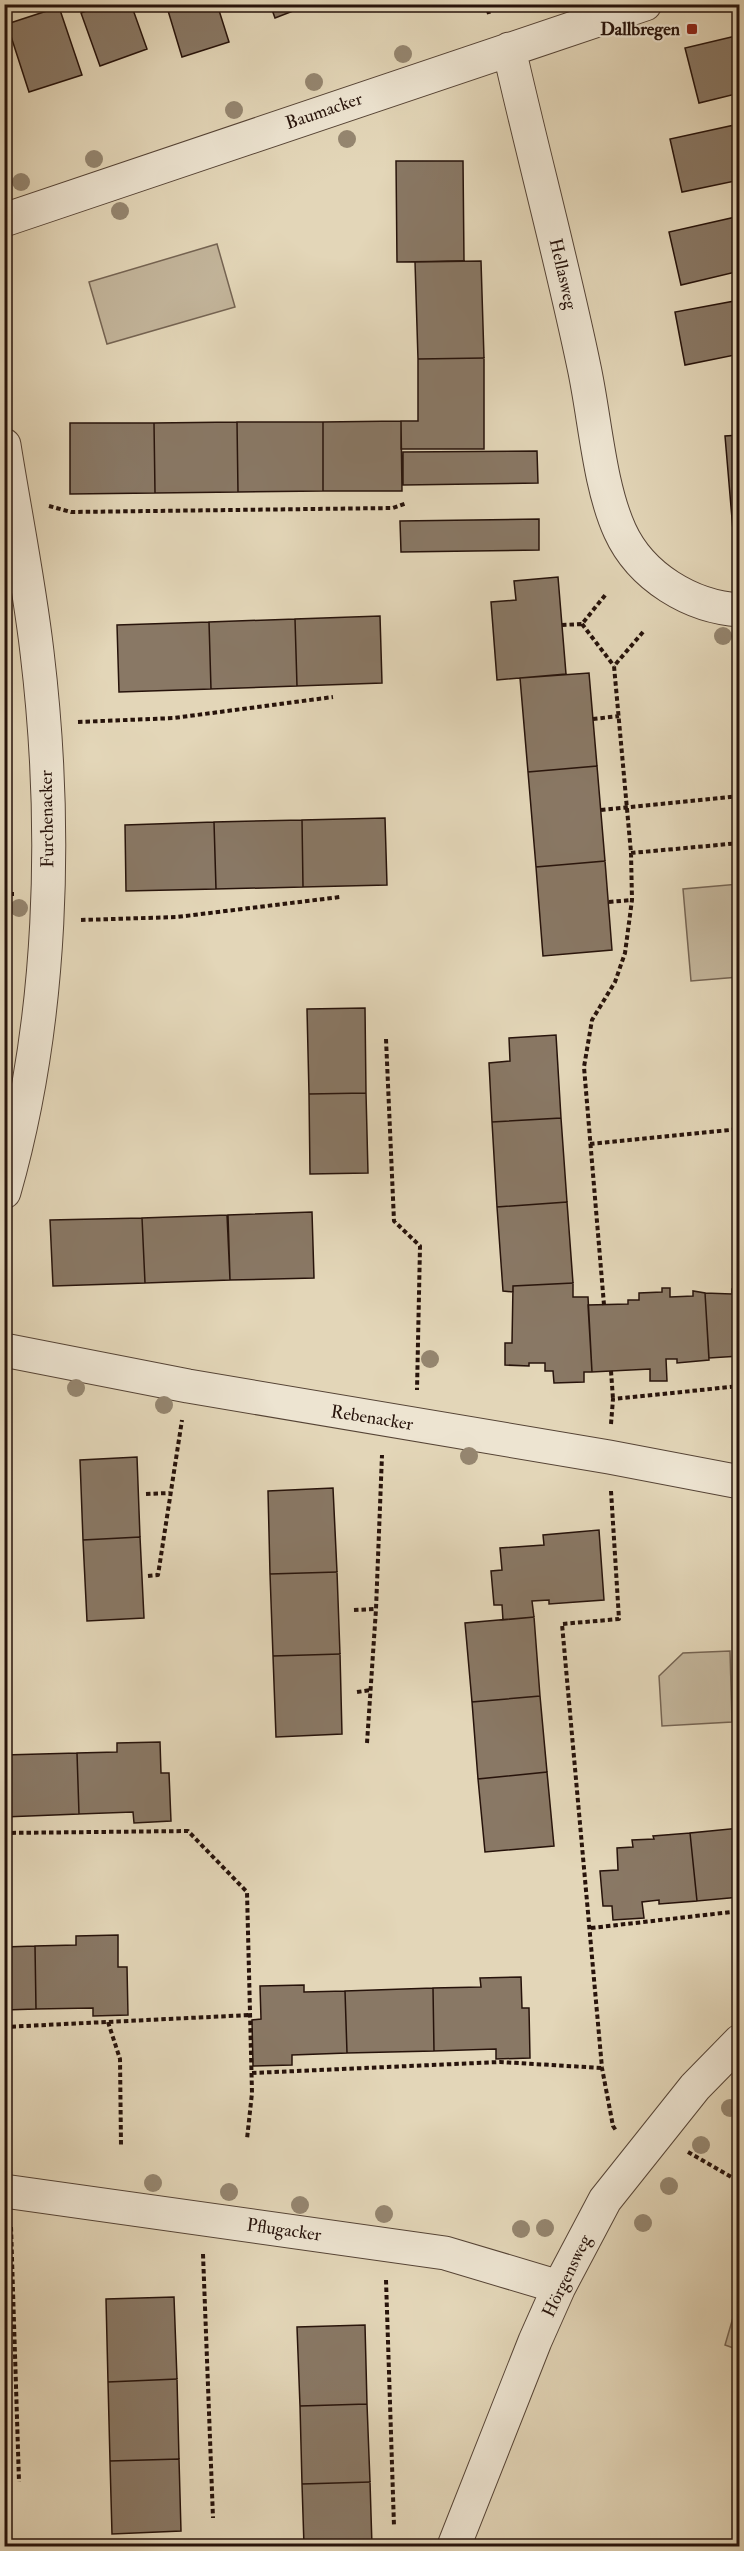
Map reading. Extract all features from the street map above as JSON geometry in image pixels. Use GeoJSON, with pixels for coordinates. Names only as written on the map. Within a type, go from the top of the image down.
{"type":"FeatureCollection","features":[{"type":"Feature","properties":{"kind":"street","name":"Baumacker"},"geometry":{"type":"LineString","coordinates":[[4,220],[645,4]]}},
{"type":"Feature","properties":{"kind":"street","name":"Hellasweg"},"geometry":{"type":"LineString","coordinates":[[509,49],[584,367],[610,501],[621,532],[637,557],[660,580],[683,596],[707,605],[740,610]]}},
{"type":"Feature","properties":{"kind":"street","name":"Furchenacker"},"geometry":{"type":"LineString","coordinates":[[4,446],[37,650],[45,724],[47,921],[35,1033],[24,1102],[4,1192]]}},
{"type":"Feature","properties":{"kind":"street","name":"Rebenacker"},"geometry":{"type":"LineString","coordinates":[[4,1350],[188,1386],[384,1421],[609,1456],[740,1482]]}},
{"type":"Feature","properties":{"kind":"street","name":"Hörgensweg"},"geometry":{"type":"LineString","coordinates":[[454,2547],[497,2432],[559,2288],[605,2200],[695,2087],[740,2041]]}},
{"type":"Feature","properties":{"kind":"street","name":"Pflugacker"},"geometry":{"type":"LineString","coordinates":[[7,2192],[445,2253],[559,2288]]}},
{"type":"Feature","properties":{"kind":"path"},"geometry":{"type":"LineString","coordinates":[[486,4],[489,14]]}},
{"type":"Feature","properties":{"kind":"path"},"geometry":{"type":"LineString","coordinates":[[39,504],[71,512],[393,508],[407,503]]}},
{"type":"Feature","properties":{"kind":"path"},"geometry":{"type":"LineString","coordinates":[[562,625],[582,624],[606,594]]}},
{"type":"Feature","properties":{"kind":"path"},"geometry":{"type":"LineString","coordinates":[[582,624],[614,666],[631,853],[632,900],[625,953],[615,982],[592,1020],[586,1043],[584,1067],[604,1305]]}},
{"type":"Feature","properties":{"kind":"path"},"geometry":{"type":"LineString","coordinates":[[614,666],[644,632]]}},
{"type":"Feature","properties":{"kind":"path"},"geometry":{"type":"LineString","coordinates":[[45,724],[174,718],[333,697]]}},
{"type":"Feature","properties":{"kind":"path"},"geometry":{"type":"LineString","coordinates":[[593,719],[619,716]]}},
{"type":"Feature","properties":{"kind":"path"},"geometry":{"type":"LineString","coordinates":[[601,810],[740,796]]}},
{"type":"Feature","properties":{"kind":"path"},"geometry":{"type":"LineString","coordinates":[[631,853],[740,843]]}},
{"type":"Feature","properties":{"kind":"path"},"geometry":{"type":"LineString","coordinates":[[47,921],[177,918],[340,897]]}},
{"type":"Feature","properties":{"kind":"path"},"geometry":{"type":"LineString","coordinates":[[609,902],[632,900]]}},
{"type":"Feature","properties":{"kind":"path"},"geometry":{"type":"LineString","coordinates":[[386,1039],[394,1221],[420,1246],[416,1425]]}},
{"type":"Feature","properties":{"kind":"path"},"geometry":{"type":"LineString","coordinates":[[590,1144],[740,1129]]}},
{"type":"Feature","properties":{"kind":"path"},"geometry":{"type":"LineString","coordinates":[[611,1371],[613,1399],[609,1456],[619,1619],[562,1624],[602,2068],[613,2126],[636,2159]]}},
{"type":"Feature","properties":{"kind":"path"},"geometry":{"type":"LineString","coordinates":[[148,1576],[158,1575],[169,1493],[188,1386]]}},
{"type":"Feature","properties":{"kind":"path"},"geometry":{"type":"LineString","coordinates":[[613,1399],[740,1386]]}},
{"type":"Feature","properties":{"kind":"path"},"geometry":{"type":"LineString","coordinates":[[367,1743],[376,1609],[384,1421]]}},
{"type":"Feature","properties":{"kind":"path"},"geometry":{"type":"LineString","coordinates":[[146,1494],[169,1493]]}},
{"type":"Feature","properties":{"kind":"path"},"geometry":{"type":"LineString","coordinates":[[354,1610],[376,1609]]}},
{"type":"Feature","properties":{"kind":"path"},"geometry":{"type":"LineString","coordinates":[[357,1692],[370,1690]]}},
{"type":"Feature","properties":{"kind":"path"},"geometry":{"type":"LineString","coordinates":[[4,1833],[188,1831],[247,1892],[252,2073],[247,2139]]}},
{"type":"Feature","properties":{"kind":"path"},"geometry":{"type":"LineString","coordinates":[[591,1928],[740,1911]]}},
{"type":"Feature","properties":{"kind":"path"},"geometry":{"type":"LineString","coordinates":[[4,2027],[250,2015]]}},
{"type":"Feature","properties":{"kind":"path"},"geometry":{"type":"LineString","coordinates":[[108,2022],[120,2059],[121,2145]]}},
{"type":"Feature","properties":{"kind":"path"},"geometry":{"type":"LineString","coordinates":[[252,2073],[500,2062],[602,2068]]}},
{"type":"Feature","properties":{"kind":"path"},"geometry":{"type":"LineString","coordinates":[[685,2151],[740,2182]]}},
{"type":"Feature","properties":{"kind":"path"},"geometry":{"type":"LineString","coordinates":[[7,2192],[19,2482]]}},
{"type":"Feature","properties":{"kind":"path"},"geometry":{"type":"LineString","coordinates":[[202,2219],[213,2518]]}},
{"type":"Feature","properties":{"kind":"path"},"geometry":{"type":"LineString","coordinates":[[384,2243],[394,2526]]}},
{"type":"Feature","properties":{"kind":"shaded area"},"geometry":{"type":"Polygon","coordinates":[[[217,244],[235,307],[107,344],[89,282],[217,244]]]}},
{"type":"Feature","properties":{"kind":"shaded area"},"geometry":{"type":"Polygon","coordinates":[[[739,884],[739,977],[691,981],[683,889],[739,884]]]}},
{"type":"Feature","properties":{"kind":"shaded area"},"geometry":{"type":"Polygon","coordinates":[[[730,1651],[732,1722],[662,1726],[659,1676],[683,1653],[730,1651]]]}},
{"type":"Feature","properties":{"kind":"shaded area"},"geometry":{"type":"Polygon","coordinates":[[[739,2297],[740,2350],[725,2345],[739,2297]]]}},
{"type":"Feature","properties":{"kind":"building"},"geometry":{"type":"Polygon","coordinates":[[[104,4],[131,4],[147,49],[100,66],[81,13],[104,4]]]}},
{"type":"Feature","properties":{"kind":"building"},"geometry":{"type":"Polygon","coordinates":[[[166,4],[217,4],[229,42],[182,57],[166,4]]]}},
{"type":"Feature","properties":{"kind":"building"},"geometry":{"type":"Polygon","coordinates":[[[270,4],[306,4],[306,6],[275,18],[270,4]]]}},
{"type":"Feature","properties":{"kind":"building"},"geometry":{"type":"Polygon","coordinates":[[[59,7],[82,75],[29,92],[7,24],[59,7]]]}},
{"type":"Feature","properties":{"kind":"building"},"geometry":{"type":"Polygon","coordinates":[[[740,35],[740,93],[699,103],[685,48],[740,35]]]}},
{"type":"Feature","properties":{"kind":"building"},"geometry":{"type":"Polygon","coordinates":[[[739,124],[740,180],[682,192],[670,139],[739,124]]]}},
{"type":"Feature","properties":{"kind":"building"},"geometry":{"type":"Polygon","coordinates":[[[396,161],[463,161],[464,261],[397,262],[396,161]]]}},
{"type":"Feature","properties":{"kind":"building"},"geometry":{"type":"Polygon","coordinates":[[[740,216],[740,271],[681,285],[669,232],[740,216]]]}},
{"type":"Feature","properties":{"kind":"building"},"geometry":{"type":"Polygon","coordinates":[[[481,261],[484,358],[418,359],[415,262],[481,261]]]}},
{"type":"Feature","properties":{"kind":"building"},"geometry":{"type":"Polygon","coordinates":[[[740,300],[740,354],[685,365],[675,312],[740,300]]]}},
{"type":"Feature","properties":{"kind":"building"},"geometry":{"type":"Polygon","coordinates":[[[484,358],[484,449],[401,449],[401,421],[418,421],[418,359],[484,358]]]}},
{"type":"Feature","properties":{"kind":"building"},"geometry":{"type":"Polygon","coordinates":[[[401,421],[402,491],[323,491],[323,422],[401,421]]]}},
{"type":"Feature","properties":{"kind":"building"},"geometry":{"type":"Polygon","coordinates":[[[237,422],[323,422],[323,491],[238,492],[237,422]]]}},
{"type":"Feature","properties":{"kind":"building"},"geometry":{"type":"Polygon","coordinates":[[[237,422],[238,492],[155,493],[154,423],[237,422]]]}},
{"type":"Feature","properties":{"kind":"building"},"geometry":{"type":"Polygon","coordinates":[[[70,423],[154,423],[155,493],[70,494],[70,423]]]}},
{"type":"Feature","properties":{"kind":"building"},"geometry":{"type":"Polygon","coordinates":[[[740,435],[740,554],[735,554],[725,436],[740,435]]]}},
{"type":"Feature","properties":{"kind":"building"},"geometry":{"type":"Polygon","coordinates":[[[537,451],[538,483],[403,485],[403,452],[537,451]]]}},
{"type":"Feature","properties":{"kind":"building"},"geometry":{"type":"Polygon","coordinates":[[[539,519],[539,550],[401,552],[400,521],[539,519]]]}},
{"type":"Feature","properties":{"kind":"building"},"geometry":{"type":"Polygon","coordinates":[[[558,577],[566,674],[497,680],[491,602],[516,600],[514,581],[558,577]]]}},
{"type":"Feature","properties":{"kind":"building"},"geometry":{"type":"Polygon","coordinates":[[[380,616],[382,683],[297,686],[295,619],[380,616]]]}},
{"type":"Feature","properties":{"kind":"building"},"geometry":{"type":"Polygon","coordinates":[[[295,619],[297,686],[211,689],[209,622],[295,619]]]}},
{"type":"Feature","properties":{"kind":"building"},"geometry":{"type":"Polygon","coordinates":[[[209,622],[211,689],[119,692],[117,625],[209,622]]]}},
{"type":"Feature","properties":{"kind":"building"},"geometry":{"type":"Polygon","coordinates":[[[589,673],[597,766],[528,772],[520,678],[589,673]]]}},
{"type":"Feature","properties":{"kind":"building"},"geometry":{"type":"Polygon","coordinates":[[[597,766],[605,861],[536,867],[528,772],[597,766]]]}},
{"type":"Feature","properties":{"kind":"building"},"geometry":{"type":"Polygon","coordinates":[[[385,818],[387,885],[303,887],[302,820],[385,818]]]}},
{"type":"Feature","properties":{"kind":"building"},"geometry":{"type":"Polygon","coordinates":[[[302,820],[303,887],[216,889],[214,822],[302,820]]]}},
{"type":"Feature","properties":{"kind":"building"},"geometry":{"type":"Polygon","coordinates":[[[214,822],[216,889],[126,891],[125,825],[214,822]]]}},
{"type":"Feature","properties":{"kind":"building"},"geometry":{"type":"Polygon","coordinates":[[[605,861],[612,950],[543,956],[536,867],[605,861]]]}},
{"type":"Feature","properties":{"kind":"building"},"geometry":{"type":"Polygon","coordinates":[[[365,1008],[366,1093],[309,1094],[307,1009],[365,1008]]]}},
{"type":"Feature","properties":{"kind":"building"},"geometry":{"type":"Polygon","coordinates":[[[556,1035],[561,1118],[492,1122],[489,1063],[510,1061],[509,1038],[556,1035]]]}},
{"type":"Feature","properties":{"kind":"building"},"geometry":{"type":"Polygon","coordinates":[[[366,1093],[368,1173],[310,1174],[309,1094],[366,1093]]]}},
{"type":"Feature","properties":{"kind":"building"},"geometry":{"type":"Polygon","coordinates":[[[561,1118],[567,1202],[497,1207],[492,1122],[561,1118]]]}},
{"type":"Feature","properties":{"kind":"building"},"geometry":{"type":"Polygon","coordinates":[[[567,1202],[573,1283],[513,1286],[513,1292],[503,1291],[497,1207],[567,1202]]]}},
{"type":"Feature","properties":{"kind":"building"},"geometry":{"type":"Polygon","coordinates":[[[312,1212],[314,1278],[230,1280],[228,1215],[312,1212]]]}},
{"type":"Feature","properties":{"kind":"building"},"geometry":{"type":"Polygon","coordinates":[[[227,1215],[230,1280],[145,1283],[142,1218],[227,1215]]]}},
{"type":"Feature","properties":{"kind":"building"},"geometry":{"type":"Polygon","coordinates":[[[142,1218],[145,1283],[53,1286],[50,1220],[142,1218]]]}},
{"type":"Feature","properties":{"kind":"building"},"geometry":{"type":"Polygon","coordinates":[[[573,1283],[573,1297],[588,1297],[592,1372],[584,1372],[584,1382],[554,1383],[553,1371],[545,1371],[545,1363],[529,1363],[529,1366],[505,1365],[505,1343],[512,1343],[513,1286],[573,1283]]]}},
{"type":"Feature","properties":{"kind":"building"},"geometry":{"type":"Polygon","coordinates":[[[662,1288],[670,1288],[670,1297],[693,1296],[693,1291],[705,1293],[709,1360],[677,1363],[677,1359],[666,1359],[667,1381],[650,1381],[650,1369],[592,1372],[588,1305],[628,1304],[628,1300],[639,1300],[639,1293],[662,1292],[662,1288]]]}},
{"type":"Feature","properties":{"kind":"building"},"geometry":{"type":"Polygon","coordinates":[[[732,1289],[740,1289],[740,1356],[709,1358],[705,1293],[732,1294],[732,1289]]]}},
{"type":"Feature","properties":{"kind":"building"},"geometry":{"type":"Polygon","coordinates":[[[137,1457],[140,1537],[83,1540],[80,1460],[137,1457]]]}},
{"type":"Feature","properties":{"kind":"building"},"geometry":{"type":"Polygon","coordinates":[[[333,1488],[337,1572],[270,1574],[268,1491],[333,1488]]]}},
{"type":"Feature","properties":{"kind":"building"},"geometry":{"type":"Polygon","coordinates":[[[599,1530],[604,1600],[549,1604],[549,1600],[532,1601],[534,1617],[503,1620],[502,1605],[494,1605],[491,1571],[502,1570],[500,1548],[544,1545],[543,1535],[599,1530]]]}},
{"type":"Feature","properties":{"kind":"building"},"geometry":{"type":"Polygon","coordinates":[[[140,1537],[144,1618],[87,1621],[83,1540],[140,1537]]]}},
{"type":"Feature","properties":{"kind":"building"},"geometry":{"type":"Polygon","coordinates":[[[337,1572],[340,1654],[273,1656],[270,1574],[337,1572]]]}},
{"type":"Feature","properties":{"kind":"building"},"geometry":{"type":"Polygon","coordinates":[[[534,1617],[540,1696],[472,1702],[465,1623],[534,1617]]]}},
{"type":"Feature","properties":{"kind":"building"},"geometry":{"type":"Polygon","coordinates":[[[340,1654],[342,1734],[276,1737],[273,1656],[340,1654]]]}},
{"type":"Feature","properties":{"kind":"building"},"geometry":{"type":"Polygon","coordinates":[[[540,1696],[547,1772],[478,1779],[472,1702],[540,1696]]]}},
{"type":"Feature","properties":{"kind":"building"},"geometry":{"type":"Polygon","coordinates":[[[160,1742],[161,1773],[169,1773],[171,1821],[134,1823],[133,1812],[79,1814],[77,1753],[117,1752],[117,1743],[160,1742]]]}},
{"type":"Feature","properties":{"kind":"building"},"geometry":{"type":"Polygon","coordinates":[[[77,1753],[79,1814],[4,1817],[4,1755],[77,1753]]]}},
{"type":"Feature","properties":{"kind":"building"},"geometry":{"type":"Polygon","coordinates":[[[547,1772],[554,1846],[485,1852],[478,1779],[547,1772]]]}},
{"type":"Feature","properties":{"kind":"building"},"geometry":{"type":"Polygon","coordinates":[[[740,1828],[740,1897],[697,1901],[690,1833],[740,1828]]]}},
{"type":"Feature","properties":{"kind":"building"},"geometry":{"type":"Polygon","coordinates":[[[690,1833],[697,1901],[659,1904],[659,1900],[642,1902],[644,1918],[613,1920],[612,1906],[603,1906],[600,1871],[618,1870],[617,1848],[633,1847],[632,1840],[690,1833]]]}},
{"type":"Feature","properties":{"kind":"building"},"geometry":{"type":"Polygon","coordinates":[[[118,1935],[118,1967],[127,1967],[128,2015],[93,2016],[93,2008],[36,2009],[35,1946],[76,1945],[76,1936],[118,1935]]]}},
{"type":"Feature","properties":{"kind":"building"},"geometry":{"type":"Polygon","coordinates":[[[35,1946],[36,2009],[4,2010],[4,1947],[35,1946]]]}},
{"type":"Feature","properties":{"kind":"building"},"geometry":{"type":"Polygon","coordinates":[[[521,1977],[522,2008],[529,2008],[530,2058],[496,2059],[496,2049],[434,2051],[433,1988],[481,1987],[480,1978],[521,1977]]]}},
{"type":"Feature","properties":{"kind":"building"},"geometry":{"type":"Polygon","coordinates":[[[304,1985],[304,1992],[345,1991],[347,2053],[292,2055],[292,2065],[253,2066],[252,2020],[261,2019],[260,1986],[304,1985]]]}},
{"type":"Feature","properties":{"kind":"building"},"geometry":{"type":"Polygon","coordinates":[[[433,1988],[434,2051],[347,2053],[345,1991],[433,1988]]]}},
{"type":"Feature","properties":{"kind":"building"},"geometry":{"type":"Polygon","coordinates":[[[174,2297],[177,2379],[108,2382],[106,2299],[174,2297]]]}},
{"type":"Feature","properties":{"kind":"building"},"geometry":{"type":"Polygon","coordinates":[[[365,2325],[367,2404],[300,2406],[297,2327],[365,2325]]]}},
{"type":"Feature","properties":{"kind":"building"},"geometry":{"type":"Polygon","coordinates":[[[177,2379],[179,2459],[110,2461],[108,2382],[177,2379]]]}},
{"type":"Feature","properties":{"kind":"building"},"geometry":{"type":"Polygon","coordinates":[[[367,2404],[370,2482],[302,2484],[300,2406],[367,2404]]]}},
{"type":"Feature","properties":{"kind":"building"},"geometry":{"type":"Polygon","coordinates":[[[179,2459],[181,2531],[112,2534],[110,2461],[179,2459]]]}},
{"type":"Feature","properties":{"kind":"building"},"geometry":{"type":"Polygon","coordinates":[[[370,2482],[372,2546],[304,2546],[302,2484],[370,2482]]]}},
{"type":"Feature","properties":{"kind":"place","name":"Dallbregen"},"geometry":{"type":"Point","coordinates":[692,29]}}]}
